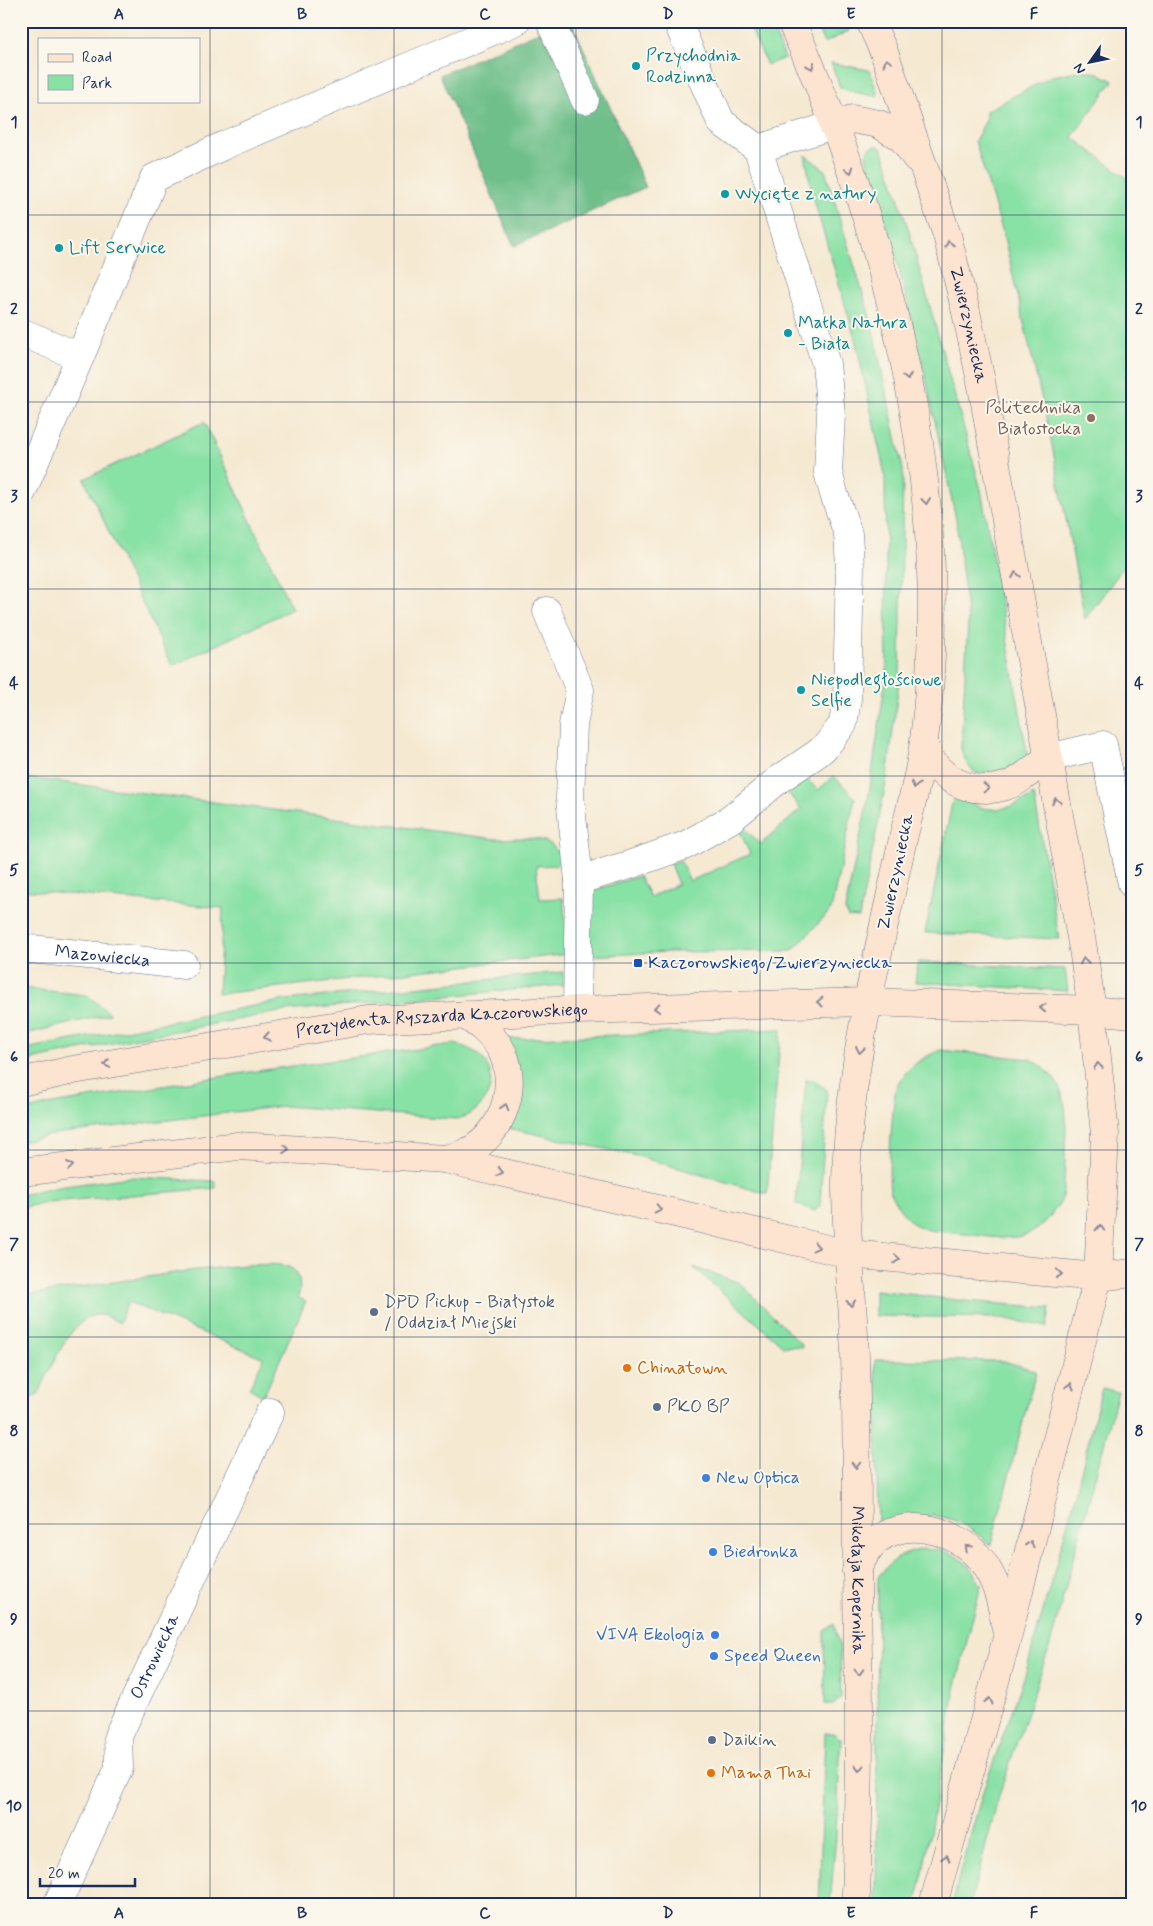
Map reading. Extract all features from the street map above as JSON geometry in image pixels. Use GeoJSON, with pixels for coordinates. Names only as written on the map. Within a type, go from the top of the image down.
{"type":"FeatureCollection","features":[{"type":"Feature","properties":{"kind":"main road","name":"Zwierzyniecka"},"geometry":{"type":"LineString","coordinates":[[791,21],[809,61],[833,125],[856,190],[883,277],[903,356],[921,453],[930,547],[932,646],[924,743],[868,1002],[851,1108],[846,1185],[849,1254]]}},
{"type":"Feature","properties":{"kind":"main road","name":"Zwierzyniecka"},"geometry":{"type":"LineString","coordinates":[[870,21],[884,52],[947,235],[977,364],[1092,1010],[1105,1134],[1098,1277]]}},
{"type":"Feature","properties":{"kind":"main road"},"geometry":{"type":"LineString","coordinates":[[833,125],[852,119],[879,124],[902,138],[924,168]]}},
{"type":"Feature","properties":{"kind":"main road"},"geometry":{"type":"LineString","coordinates":[[924,743],[932,762],[948,778],[966,787],[987,790],[1008,786],[1048,758]]}},
{"type":"Feature","properties":{"kind":"main road","name":"Prezydenta Ryszarda Kaczorowskiego"},"geometry":{"type":"LineString","coordinates":[[21,1082],[73,1070],[368,1020],[577,1010],[868,1002],[1092,1010],[1132,1014]]}},
{"type":"Feature","properties":{"kind":"main road"},"geometry":{"type":"LineString","coordinates":[[445,1159],[468,1152],[487,1138],[501,1118],[508,1095],[508,1071],[500,1048],[485,1029],[465,1015]]}},
{"type":"Feature","properties":{"kind":"main road"},"geometry":{"type":"LineString","coordinates":[[21,1172],[238,1146],[445,1159],[849,1254],[1098,1277],[1132,1274]]}},
{"type":"Feature","properties":{"kind":"main road","name":"Mikołaja Kopernika"},"geometry":{"type":"LineString","coordinates":[[849,1254],[855,1353],[856,1570],[860,1720],[855,1905]]}},
{"type":"Feature","properties":{"kind":"main road"},"geometry":{"type":"LineString","coordinates":[[933,1905],[1007,1638],[1098,1277]]}},
{"type":"Feature","properties":{"kind":"main road"},"geometry":{"type":"LineString","coordinates":[[856,1570],[865,1554],[878,1539],[897,1530],[918,1528],[940,1531],[964,1543],[986,1566],[1001,1597],[1007,1638]]}},
{"type":"Feature","properties":{"kind":"street"},"geometry":{"type":"LineString","coordinates":[[21,494],[154,178],[227,144],[516,21]]}},
{"type":"Feature","properties":{"kind":"street"},"geometry":{"type":"LineString","coordinates":[[550,21],[585,100]]}},
{"type":"Feature","properties":{"kind":"street"},"geometry":{"type":"LineString","coordinates":[[579,880],[686,845],[731,819],[778,780],[826,746],[843,724],[846,699],[850,566],[848,534],[828,472],[830,415],[826,364],[758,149],[721,122],[677,21]]}},
{"type":"Feature","properties":{"kind":"street"},"geometry":{"type":"LineString","coordinates":[[758,149],[833,125]]}},
{"type":"Feature","properties":{"kind":"street"},"geometry":{"type":"LineString","coordinates":[[21,332],[80,357]]}},
{"type":"Feature","properties":{"kind":"street"},"geometry":{"type":"LineString","coordinates":[[547,611],[580,690],[573,725],[570,798],[579,880],[577,1010]]}},
{"type":"Feature","properties":{"kind":"street"},"geometry":{"type":"LineString","coordinates":[[1048,758],[1103,745],[1132,884]]}},
{"type":"Feature","properties":{"kind":"street","name":"Mazowiecka"},"geometry":{"type":"LineString","coordinates":[[21,948],[184,965]]}},
{"type":"Feature","properties":{"kind":"street","name":"Ostrowiecka"},"geometry":{"type":"LineString","coordinates":[[57,1905],[119,1768],[118,1736],[270,1412]]}},
{"type":"Feature","properties":{"kind":"green space"},"geometry":{"type":"Polygon","coordinates":[[[563,21],[571,21],[646,187],[514,246],[440,75],[563,21]]]}},
{"type":"Feature","properties":{"kind":"green space"},"geometry":{"type":"Polygon","coordinates":[[[747,21],[769,21],[785,58],[767,65],[747,21]]]}},
{"type":"Feature","properties":{"kind":"green space"},"geometry":{"type":"Polygon","coordinates":[[[814,21],[845,21],[849,31],[824,43],[814,21]]]}},
{"type":"Feature","properties":{"kind":"green space"},"geometry":{"type":"Polygon","coordinates":[[[831,63],[869,70],[877,91],[877,97],[840,87],[831,63]]]}},
{"type":"Feature","properties":{"kind":"green space","name":"Politechnika Białostocka"},"geometry":{"type":"Polygon","coordinates":[[[1082,70],[1098,73],[1113,81],[1072,137],[1132,182],[1132,556],[1085,619],[1049,430],[1003,233],[975,141],[986,120],[986,111],[1052,76],[1082,70]]]}},
{"type":"Feature","properties":{"kind":"green space"},"geometry":{"type":"Polygon","coordinates":[[[877,145],[884,154],[908,228],[981,490],[1028,758],[1007,777],[977,774],[968,765],[961,749],[968,621],[956,519],[921,357],[896,257],[866,157],[868,149],[877,145]]]}},
{"type":"Feature","properties":{"kind":"green space"},"geometry":{"type":"Polygon","coordinates":[[[805,155],[825,170],[870,317],[903,470],[900,674],[887,778],[859,918],[848,917],[845,910],[869,794],[887,670],[885,475],[855,338],[813,197],[805,155]]]}},
{"type":"Feature","properties":{"kind":"green space"},"geometry":{"type":"Polygon","coordinates":[[[204,422],[292,609],[172,666],[84,479],[204,422]]]}},
{"type":"Feature","properties":{"kind":"green space"},"geometry":{"type":"Polygon","coordinates":[[[834,776],[855,798],[831,910],[792,951],[670,952],[585,956],[588,899],[595,890],[639,876],[650,897],[678,884],[670,864],[680,860],[690,881],[750,854],[740,832],[745,829],[761,844],[801,809],[784,788],[785,785],[806,778],[818,790],[834,776]]]}},
{"type":"Feature","properties":{"kind":"green space"},"geometry":{"type":"Polygon","coordinates":[[[21,777],[496,839],[525,838],[544,841],[558,851],[562,861],[556,865],[536,866],[540,899],[563,898],[569,954],[218,994],[223,908],[21,890],[21,777]]]}},
{"type":"Feature","properties":{"kind":"green space"},"geometry":{"type":"Polygon","coordinates":[[[954,794],[975,805],[994,809],[1013,806],[1034,795],[1059,939],[925,933],[954,794]]]}},
{"type":"Feature","properties":{"kind":"green space"},"geometry":{"type":"Polygon","coordinates":[[[918,962],[1065,969],[1068,991],[915,982],[918,962]]]}},
{"type":"Feature","properties":{"kind":"green space"},"geometry":{"type":"Polygon","coordinates":[[[563,972],[564,985],[285,1011],[132,1039],[21,1062],[21,1050],[286,1000],[563,972]]]}},
{"type":"Feature","properties":{"kind":"green space"},"geometry":{"type":"Polygon","coordinates":[[[21,988],[87,995],[110,1014],[21,1035],[21,988]]]}},
{"type":"Feature","properties":{"kind":"green space"},"geometry":{"type":"Polygon","coordinates":[[[781,1029],[767,1194],[637,1156],[503,1127],[504,1039],[781,1029]]]}},
{"type":"Feature","properties":{"kind":"green space"},"geometry":{"type":"Polygon","coordinates":[[[454,1044],[467,1048],[479,1055],[486,1064],[491,1084],[483,1102],[476,1110],[467,1116],[456,1119],[284,1106],[55,1134],[21,1142],[21,1112],[46,1105],[249,1072],[454,1044]]]}},
{"type":"Feature","properties":{"kind":"green space"},"geometry":{"type":"Polygon","coordinates":[[[940,1050],[1031,1059],[1052,1076],[1063,1096],[1066,1119],[1061,1200],[1045,1223],[1025,1235],[1003,1238],[930,1230],[911,1222],[893,1198],[889,1183],[889,1170],[892,1119],[897,1085],[905,1073],[916,1064],[940,1050]]]}},
{"type":"Feature","properties":{"kind":"green space"},"geometry":{"type":"Polygon","coordinates":[[[806,1080],[813,1080],[827,1090],[820,1205],[815,1211],[796,1204],[806,1080]]]}},
{"type":"Feature","properties":{"kind":"green space"},"geometry":{"type":"Polygon","coordinates":[[[130,1177],[215,1181],[216,1188],[49,1202],[21,1208],[21,1195],[58,1187],[130,1177]]]}},
{"type":"Feature","properties":{"kind":"green space"},"geometry":{"type":"Polygon","coordinates":[[[246,1265],[277,1265],[286,1266],[293,1270],[298,1276],[300,1285],[298,1298],[306,1301],[265,1393],[261,1395],[249,1388],[264,1358],[128,1302],[119,1323],[101,1315],[90,1316],[80,1323],[62,1346],[38,1395],[21,1402],[21,1296],[187,1271],[246,1265]]]}},
{"type":"Feature","properties":{"kind":"green space"},"geometry":{"type":"Polygon","coordinates":[[[693,1267],[740,1283],[802,1347],[783,1346],[693,1267]]]}},
{"type":"Feature","properties":{"kind":"green space"},"geometry":{"type":"Polygon","coordinates":[[[875,1290],[965,1301],[1050,1308],[1047,1327],[1002,1318],[875,1316],[875,1290]]]}},
{"type":"Feature","properties":{"kind":"green space"},"geometry":{"type":"Polygon","coordinates":[[[875,1360],[1004,1361],[1036,1371],[991,1545],[956,1521],[936,1516],[914,1518],[878,1532],[875,1360]]]}},
{"type":"Feature","properties":{"kind":"green space"},"geometry":{"type":"Polygon","coordinates":[[[1102,1388],[1118,1392],[1050,1645],[1000,1792],[970,1905],[952,1905],[985,1785],[1025,1675],[1072,1508],[1102,1388]]]}},
{"type":"Feature","properties":{"kind":"green space"},"geometry":{"type":"Polygon","coordinates":[[[923,1549],[944,1552],[959,1557],[970,1568],[981,1585],[955,1689],[923,1873],[915,1905],[876,1905],[878,1577],[898,1558],[923,1549]]]}},
{"type":"Feature","properties":{"kind":"green space"},"geometry":{"type":"Polygon","coordinates":[[[834,1624],[840,1648],[841,1698],[833,1705],[825,1704],[824,1631],[834,1624]]]}},
{"type":"Feature","properties":{"kind":"green space"},"geometry":{"type":"Polygon","coordinates":[[[825,1733],[833,1733],[841,1739],[830,1905],[819,1905],[825,1733]]]}},
{"type":"Feature","properties":{"kind":"place","name":"Przychodnia Rodzinna"},"geometry":{"type":"Point","coordinates":[636,66]}},
{"type":"Feature","properties":{"kind":"place","name":"Wycięte z natury"},"geometry":{"type":"Point","coordinates":[725,194]}},
{"type":"Feature","properties":{"kind":"place","name":"Lift Serwice"},"geometry":{"type":"Point","coordinates":[59,248]}},
{"type":"Feature","properties":{"kind":"place","name":"Matka Natura - Biała"},"geometry":{"type":"Point","coordinates":[788,333]}},
{"type":"Feature","properties":{"kind":"place","name":"Politechnika Białostocka"},"geometry":{"type":"Point","coordinates":[1091,418]}},
{"type":"Feature","properties":{"kind":"place","name":"Niepodległościowe Selfie"},"geometry":{"type":"Point","coordinates":[801,690]}},
{"type":"Feature","properties":{"kind":"place","name":"Kaczorowskiego/Zwierzyniecka"},"geometry":{"type":"Point","coordinates":[638,963]}},
{"type":"Feature","properties":{"kind":"place","name":"DPD Pickup - Białystok / Oddział Miejski"},"geometry":{"type":"Point","coordinates":[374,1312]}},
{"type":"Feature","properties":{"kind":"place","name":"Chinatown"},"geometry":{"type":"Point","coordinates":[627,1368]}},
{"type":"Feature","properties":{"kind":"place","name":"PKO BP"},"geometry":{"type":"Point","coordinates":[657,1407]}},
{"type":"Feature","properties":{"kind":"place","name":"New Optica"},"geometry":{"type":"Point","coordinates":[706,1478]}},
{"type":"Feature","properties":{"kind":"place","name":"Biedronka"},"geometry":{"type":"Point","coordinates":[713,1552]}},
{"type":"Feature","properties":{"kind":"place","name":"VIVA Ekologia"},"geometry":{"type":"Point","coordinates":[715,1635]}},
{"type":"Feature","properties":{"kind":"place","name":"Speed Queen"},"geometry":{"type":"Point","coordinates":[714,1656]}},
{"type":"Feature","properties":{"kind":"place","name":"Daikin"},"geometry":{"type":"Point","coordinates":[712,1740]}},
{"type":"Feature","properties":{"kind":"place","name":"Mama Thai"},"geometry":{"type":"Point","coordinates":[711,1773]}}]}
